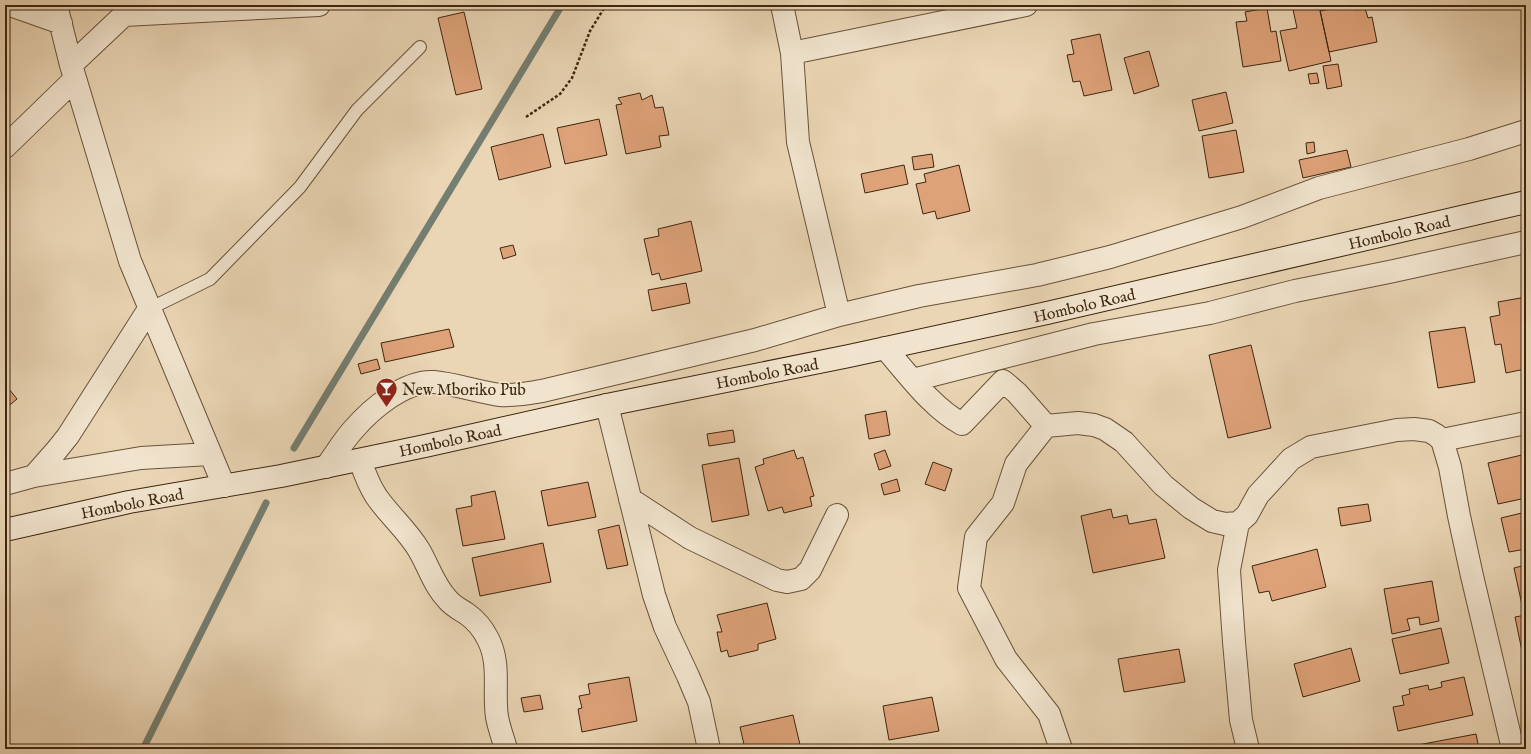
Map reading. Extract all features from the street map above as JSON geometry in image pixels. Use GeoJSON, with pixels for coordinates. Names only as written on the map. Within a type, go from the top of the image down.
{"type":"FeatureCollection","features":[{"type":"Feature","properties":{"kind":"street"},"geometry":{"type":"LineString","coordinates":[[10,5],[59,14],[73,72],[130,261],[224,486]]}},
{"type":"Feature","properties":{"kind":"street"},"geometry":{"type":"LineString","coordinates":[[5,147],[127,10],[319,5]]}},
{"type":"Feature","properties":{"kind":"street"},"geometry":{"type":"LineString","coordinates":[[782,5],[792,53],[798,142],[839,315]]}},
{"type":"Feature","properties":{"kind":"street"},"geometry":{"type":"LineString","coordinates":[[792,53],[1026,5]]}},
{"type":"Feature","properties":{"kind":"street"},"geometry":{"type":"LineString","coordinates":[[326,467],[353,430],[382,402],[404,389],[419,384],[433,382],[501,395],[542,392],[748,342],[839,315],[920,296],[1037,275],[1110,257],[1242,217],[1319,188],[1469,149],[1526,131]]}},
{"type":"Feature","properties":{"kind":"street","name":"Hombolo Road"},"geometry":{"type":"LineString","coordinates":[[5,530],[129,502],[224,486],[360,460],[607,405],[1048,313],[1526,202]]}},
{"type":"Feature","properties":{"kind":"street"},"geometry":{"type":"LineString","coordinates":[[913,380],[1094,334],[1210,313],[1295,291],[1397,271],[1526,242]]}},
{"type":"Feature","properties":{"kind":"street"},"geometry":{"type":"LineString","coordinates":[[34,476],[68,436],[149,309]]}},
{"type":"Feature","properties":{"kind":"street"},"geometry":{"type":"LineString","coordinates":[[885,348],[939,408],[949,417],[962,424],[1003,381],[1017,393],[1046,426]]}},
{"type":"Feature","properties":{"kind":"street"},"geometry":{"type":"LineString","coordinates":[[607,405],[654,595],[664,627],[699,702],[709,749]]}},
{"type":"Feature","properties":{"kind":"street"},"geometry":{"type":"LineString","coordinates":[[1061,749],[1049,714],[1006,659],[969,588],[976,537],[1003,503],[1016,464],[1046,426],[1078,423],[1094,425],[1105,429],[1124,442],[1163,485],[1191,508],[1212,521],[1225,524],[1238,523],[1247,516],[1258,496],[1291,459],[1311,447],[1397,430],[1414,429],[1429,431],[1436,435],[1442,440],[1450,467],[1472,576],[1513,749]]}},
{"type":"Feature","properties":{"kind":"street"},"geometry":{"type":"LineString","coordinates":[[1442,440],[1526,423]]}},
{"type":"Feature","properties":{"kind":"street"},"geometry":{"type":"LineString","coordinates":[[5,484],[34,476],[141,458],[210,454]]}},
{"type":"Feature","properties":{"kind":"street"},"geometry":{"type":"LineString","coordinates":[[360,460],[368,481],[376,496],[409,535],[420,551],[440,591],[454,606],[475,621],[488,638],[494,650],[498,717],[506,749]]}},
{"type":"Feature","properties":{"kind":"street"},"geometry":{"type":"LineString","coordinates":[[630,498],[690,538],[777,580],[787,582],[801,579],[810,570],[837,514]]}},
{"type":"Feature","properties":{"kind":"street"},"geometry":{"type":"LineString","coordinates":[[1238,523],[1229,570],[1240,712],[1248,749]]}},
{"type":"Feature","properties":{"kind":"lane"},"geometry":{"type":"LineString","coordinates":[[149,309],[210,279],[300,187],[357,110],[420,47]]}},
{"type":"Feature","properties":{"kind":"path"},"geometry":{"type":"LineString","coordinates":[[526,117],[560,94],[572,78],[590,32],[606,5]]}},
{"type":"Feature","properties":{"kind":"building"},"geometry":{"type":"Polygon","coordinates":[[[1292,5],[1319,5],[1331,61],[1289,71],[1280,31],[1297,28],[1292,5]]]}},
{"type":"Feature","properties":{"kind":"building"},"geometry":{"type":"Polygon","coordinates":[[[1355,5],[1356,10],[1365,8],[1368,18],[1372,17],[1377,42],[1329,52],[1320,11],[1355,5]]]}},
{"type":"Feature","properties":{"kind":"building"},"geometry":{"type":"Polygon","coordinates":[[[1267,8],[1271,32],[1276,31],[1281,61],[1243,67],[1236,22],[1247,21],[1245,12],[1267,8]]]}},
{"type":"Feature","properties":{"kind":"building"},"geometry":{"type":"Polygon","coordinates":[[[464,12],[482,89],[456,95],[438,18],[464,12]]]}},
{"type":"Feature","properties":{"kind":"building"},"geometry":{"type":"Polygon","coordinates":[[[1100,34],[1112,90],[1084,96],[1080,81],[1073,82],[1067,55],[1074,54],[1071,40],[1100,34]]]}},
{"type":"Feature","properties":{"kind":"building"},"geometry":{"type":"Polygon","coordinates":[[[1149,51],[1159,86],[1134,94],[1124,58],[1149,51]]]}},
{"type":"Feature","properties":{"kind":"building"},"geometry":{"type":"Polygon","coordinates":[[[1338,64],[1342,86],[1327,89],[1323,66],[1338,64]]]}},
{"type":"Feature","properties":{"kind":"building"},"geometry":{"type":"Polygon","coordinates":[[[1317,73],[1319,83],[1310,84],[1308,74],[1317,73]]]}},
{"type":"Feature","properties":{"kind":"building"},"geometry":{"type":"Polygon","coordinates":[[[1226,92],[1233,123],[1199,131],[1192,100],[1226,92]]]}},
{"type":"Feature","properties":{"kind":"building"},"geometry":{"type":"Polygon","coordinates":[[[640,93],[642,100],[652,95],[655,108],[663,107],[669,135],[659,136],[661,147],[626,154],[616,105],[622,104],[618,98],[640,93]]]}},
{"type":"Feature","properties":{"kind":"building"},"geometry":{"type":"Polygon","coordinates":[[[599,119],[607,155],[565,164],[557,128],[599,119]]]}},
{"type":"Feature","properties":{"kind":"building"},"geometry":{"type":"Polygon","coordinates":[[[1236,130],[1244,172],[1209,178],[1202,136],[1236,130]]]}},
{"type":"Feature","properties":{"kind":"building"},"geometry":{"type":"Polygon","coordinates":[[[543,134],[551,167],[499,180],[491,147],[543,134]]]}},
{"type":"Feature","properties":{"kind":"building"},"geometry":{"type":"Polygon","coordinates":[[[1314,142],[1315,152],[1307,154],[1306,143],[1314,142]]]}},
{"type":"Feature","properties":{"kind":"building"},"geometry":{"type":"Polygon","coordinates":[[[1347,150],[1351,167],[1303,178],[1299,160],[1347,150]]]}},
{"type":"Feature","properties":{"kind":"building"},"geometry":{"type":"Polygon","coordinates":[[[932,154],[934,167],[914,170],[912,157],[932,154]]]}},
{"type":"Feature","properties":{"kind":"building"},"geometry":{"type":"Polygon","coordinates":[[[904,165],[908,184],[865,193],[861,174],[904,165]]]}},
{"type":"Feature","properties":{"kind":"building"},"geometry":{"type":"Polygon","coordinates":[[[959,165],[970,211],[937,219],[935,211],[923,214],[916,184],[926,182],[924,174],[959,165]]]}},
{"type":"Feature","properties":{"kind":"building"},"geometry":{"type":"Polygon","coordinates":[[[691,221],[702,271],[661,280],[659,273],[652,275],[644,239],[659,236],[658,229],[691,221]]]}},
{"type":"Feature","properties":{"kind":"building"},"geometry":{"type":"Polygon","coordinates":[[[513,245],[516,255],[503,259],[500,248],[513,245]]]}},
{"type":"Feature","properties":{"kind":"building"},"geometry":{"type":"Polygon","coordinates":[[[686,283],[690,303],[652,311],[648,290],[686,283]]]}},
{"type":"Feature","properties":{"kind":"building"},"geometry":{"type":"Polygon","coordinates":[[[1526,297],[1525,369],[1506,373],[1501,344],[1495,345],[1490,317],[1500,315],[1498,302],[1526,297]]]}},
{"type":"Feature","properties":{"kind":"building"},"geometry":{"type":"Polygon","coordinates":[[[1465,327],[1475,382],[1438,388],[1429,332],[1465,327]]]}},
{"type":"Feature","properties":{"kind":"building"},"geometry":{"type":"Polygon","coordinates":[[[449,329],[454,347],[385,362],[381,343],[449,329]]]}},
{"type":"Feature","properties":{"kind":"building"},"geometry":{"type":"Polygon","coordinates":[[[1251,345],[1271,428],[1228,438],[1209,355],[1251,345]]]}},
{"type":"Feature","properties":{"kind":"building"},"geometry":{"type":"Polygon","coordinates":[[[377,359],[380,369],[361,374],[358,364],[377,359]]]}},
{"type":"Feature","properties":{"kind":"building"},"geometry":{"type":"Polygon","coordinates":[[[5,384],[17,399],[5,409],[5,384]]]}},
{"type":"Feature","properties":{"kind":"building"},"geometry":{"type":"Polygon","coordinates":[[[886,411],[890,435],[869,439],[865,415],[886,411]]]}},
{"type":"Feature","properties":{"kind":"building"},"geometry":{"type":"Polygon","coordinates":[[[733,430],[735,442],[709,446],[707,434],[733,430]]]}},
{"type":"Feature","properties":{"kind":"building"},"geometry":{"type":"Polygon","coordinates":[[[794,450],[797,459],[803,457],[814,496],[810,497],[812,506],[784,513],[782,507],[768,511],[755,467],[764,464],[763,459],[794,450]]]}},
{"type":"Feature","properties":{"kind":"building"},"geometry":{"type":"Polygon","coordinates":[[[885,450],[891,466],[879,470],[874,454],[885,450]]]}},
{"type":"Feature","properties":{"kind":"building"},"geometry":{"type":"Polygon","coordinates":[[[1526,454],[1526,498],[1498,504],[1488,463],[1526,454]]]}},
{"type":"Feature","properties":{"kind":"building"},"geometry":{"type":"Polygon","coordinates":[[[739,458],[749,515],[712,522],[702,465],[739,458]]]}},
{"type":"Feature","properties":{"kind":"building"},"geometry":{"type":"Polygon","coordinates":[[[933,462],[952,469],[945,491],[925,484],[933,462]]]}},
{"type":"Feature","properties":{"kind":"building"},"geometry":{"type":"Polygon","coordinates":[[[897,479],[900,491],[884,495],[881,484],[897,479]]]}},
{"type":"Feature","properties":{"kind":"building"},"geometry":{"type":"Polygon","coordinates":[[[588,482],[596,517],[548,526],[541,491],[588,482]]]}},
{"type":"Feature","properties":{"kind":"building"},"geometry":{"type":"Polygon","coordinates":[[[495,491],[505,539],[463,546],[456,509],[472,506],[471,496],[495,491]]]}},
{"type":"Feature","properties":{"kind":"building"},"geometry":{"type":"Polygon","coordinates":[[[1368,504],[1371,521],[1341,526],[1338,508],[1368,504]]]}},
{"type":"Feature","properties":{"kind":"building"},"geometry":{"type":"Polygon","coordinates":[[[1111,509],[1113,518],[1127,515],[1129,524],[1156,519],[1165,558],[1093,573],[1081,516],[1111,509]]]}},
{"type":"Feature","properties":{"kind":"building"},"geometry":{"type":"Polygon","coordinates":[[[1526,512],[1526,549],[1509,552],[1501,518],[1526,512]]]}},
{"type":"Feature","properties":{"kind":"building"},"geometry":{"type":"Polygon","coordinates":[[[619,525],[628,565],[607,569],[598,530],[619,525]]]}},
{"type":"Feature","properties":{"kind":"building"},"geometry":{"type":"Polygon","coordinates":[[[543,543],[551,582],[480,596],[472,558],[543,543]]]}},
{"type":"Feature","properties":{"kind":"building"},"geometry":{"type":"Polygon","coordinates":[[[1317,549],[1326,587],[1272,601],[1269,591],[1259,593],[1252,566],[1317,549]]]}},
{"type":"Feature","properties":{"kind":"building"},"geometry":{"type":"Polygon","coordinates":[[[1526,565],[1526,604],[1522,605],[1514,568],[1526,565]]]}},
{"type":"Feature","properties":{"kind":"building"},"geometry":{"type":"Polygon","coordinates":[[[1432,581],[1439,621],[1420,625],[1419,617],[1407,619],[1410,630],[1392,634],[1384,589],[1432,581]]]}},
{"type":"Feature","properties":{"kind":"building"},"geometry":{"type":"Polygon","coordinates":[[[767,603],[776,639],[758,644],[758,650],[729,657],[727,650],[721,652],[717,632],[722,632],[717,615],[767,603]]]}},
{"type":"Feature","properties":{"kind":"building"},"geometry":{"type":"Polygon","coordinates":[[[1526,615],[1526,655],[1523,656],[1515,617],[1526,615]]]}},
{"type":"Feature","properties":{"kind":"building"},"geometry":{"type":"Polygon","coordinates":[[[1441,628],[1449,663],[1400,674],[1392,639],[1441,628]]]}},
{"type":"Feature","properties":{"kind":"building"},"geometry":{"type":"Polygon","coordinates":[[[1351,648],[1360,681],[1303,697],[1294,664],[1351,648]]]}},
{"type":"Feature","properties":{"kind":"building"},"geometry":{"type":"Polygon","coordinates":[[[1179,649],[1185,682],[1124,692],[1118,659],[1179,649]]]}},
{"type":"Feature","properties":{"kind":"building"},"geometry":{"type":"Polygon","coordinates":[[[629,677],[637,721],[582,732],[578,709],[582,708],[579,696],[590,694],[588,684],[629,677]]]}},
{"type":"Feature","properties":{"kind":"building"},"geometry":{"type":"Polygon","coordinates":[[[1464,677],[1473,715],[1398,731],[1393,707],[1404,705],[1402,696],[1410,694],[1409,689],[1428,685],[1429,690],[1442,687],[1441,682],[1464,677]]]}},
{"type":"Feature","properties":{"kind":"building"},"geometry":{"type":"Polygon","coordinates":[[[540,695],[543,709],[524,712],[521,698],[540,695]]]}},
{"type":"Feature","properties":{"kind":"building"},"geometry":{"type":"Polygon","coordinates":[[[932,697],[939,731],[889,740],[883,706],[932,697]]]}},
{"type":"Feature","properties":{"kind":"building"},"geometry":{"type":"Polygon","coordinates":[[[793,715],[801,749],[745,749],[740,727],[793,715]]]}},
{"type":"Feature","properties":{"kind":"building"},"geometry":{"type":"Polygon","coordinates":[[[1476,734],[1479,749],[1397,749],[1476,734]]]}},
{"type":"Feature","properties":{"kind":"waterway"},"geometry":{"type":"LineString","coordinates":[[294,448],[562,5]]}},
{"type":"Feature","properties":{"kind":"waterway"},"geometry":{"type":"LineString","coordinates":[[143,749],[266,503]]}},
{"type":"Feature","properties":{"kind":"place","name":"New Mboriko Pub"},"geometry":{"type":"Point","coordinates":[387,408]}}]}
